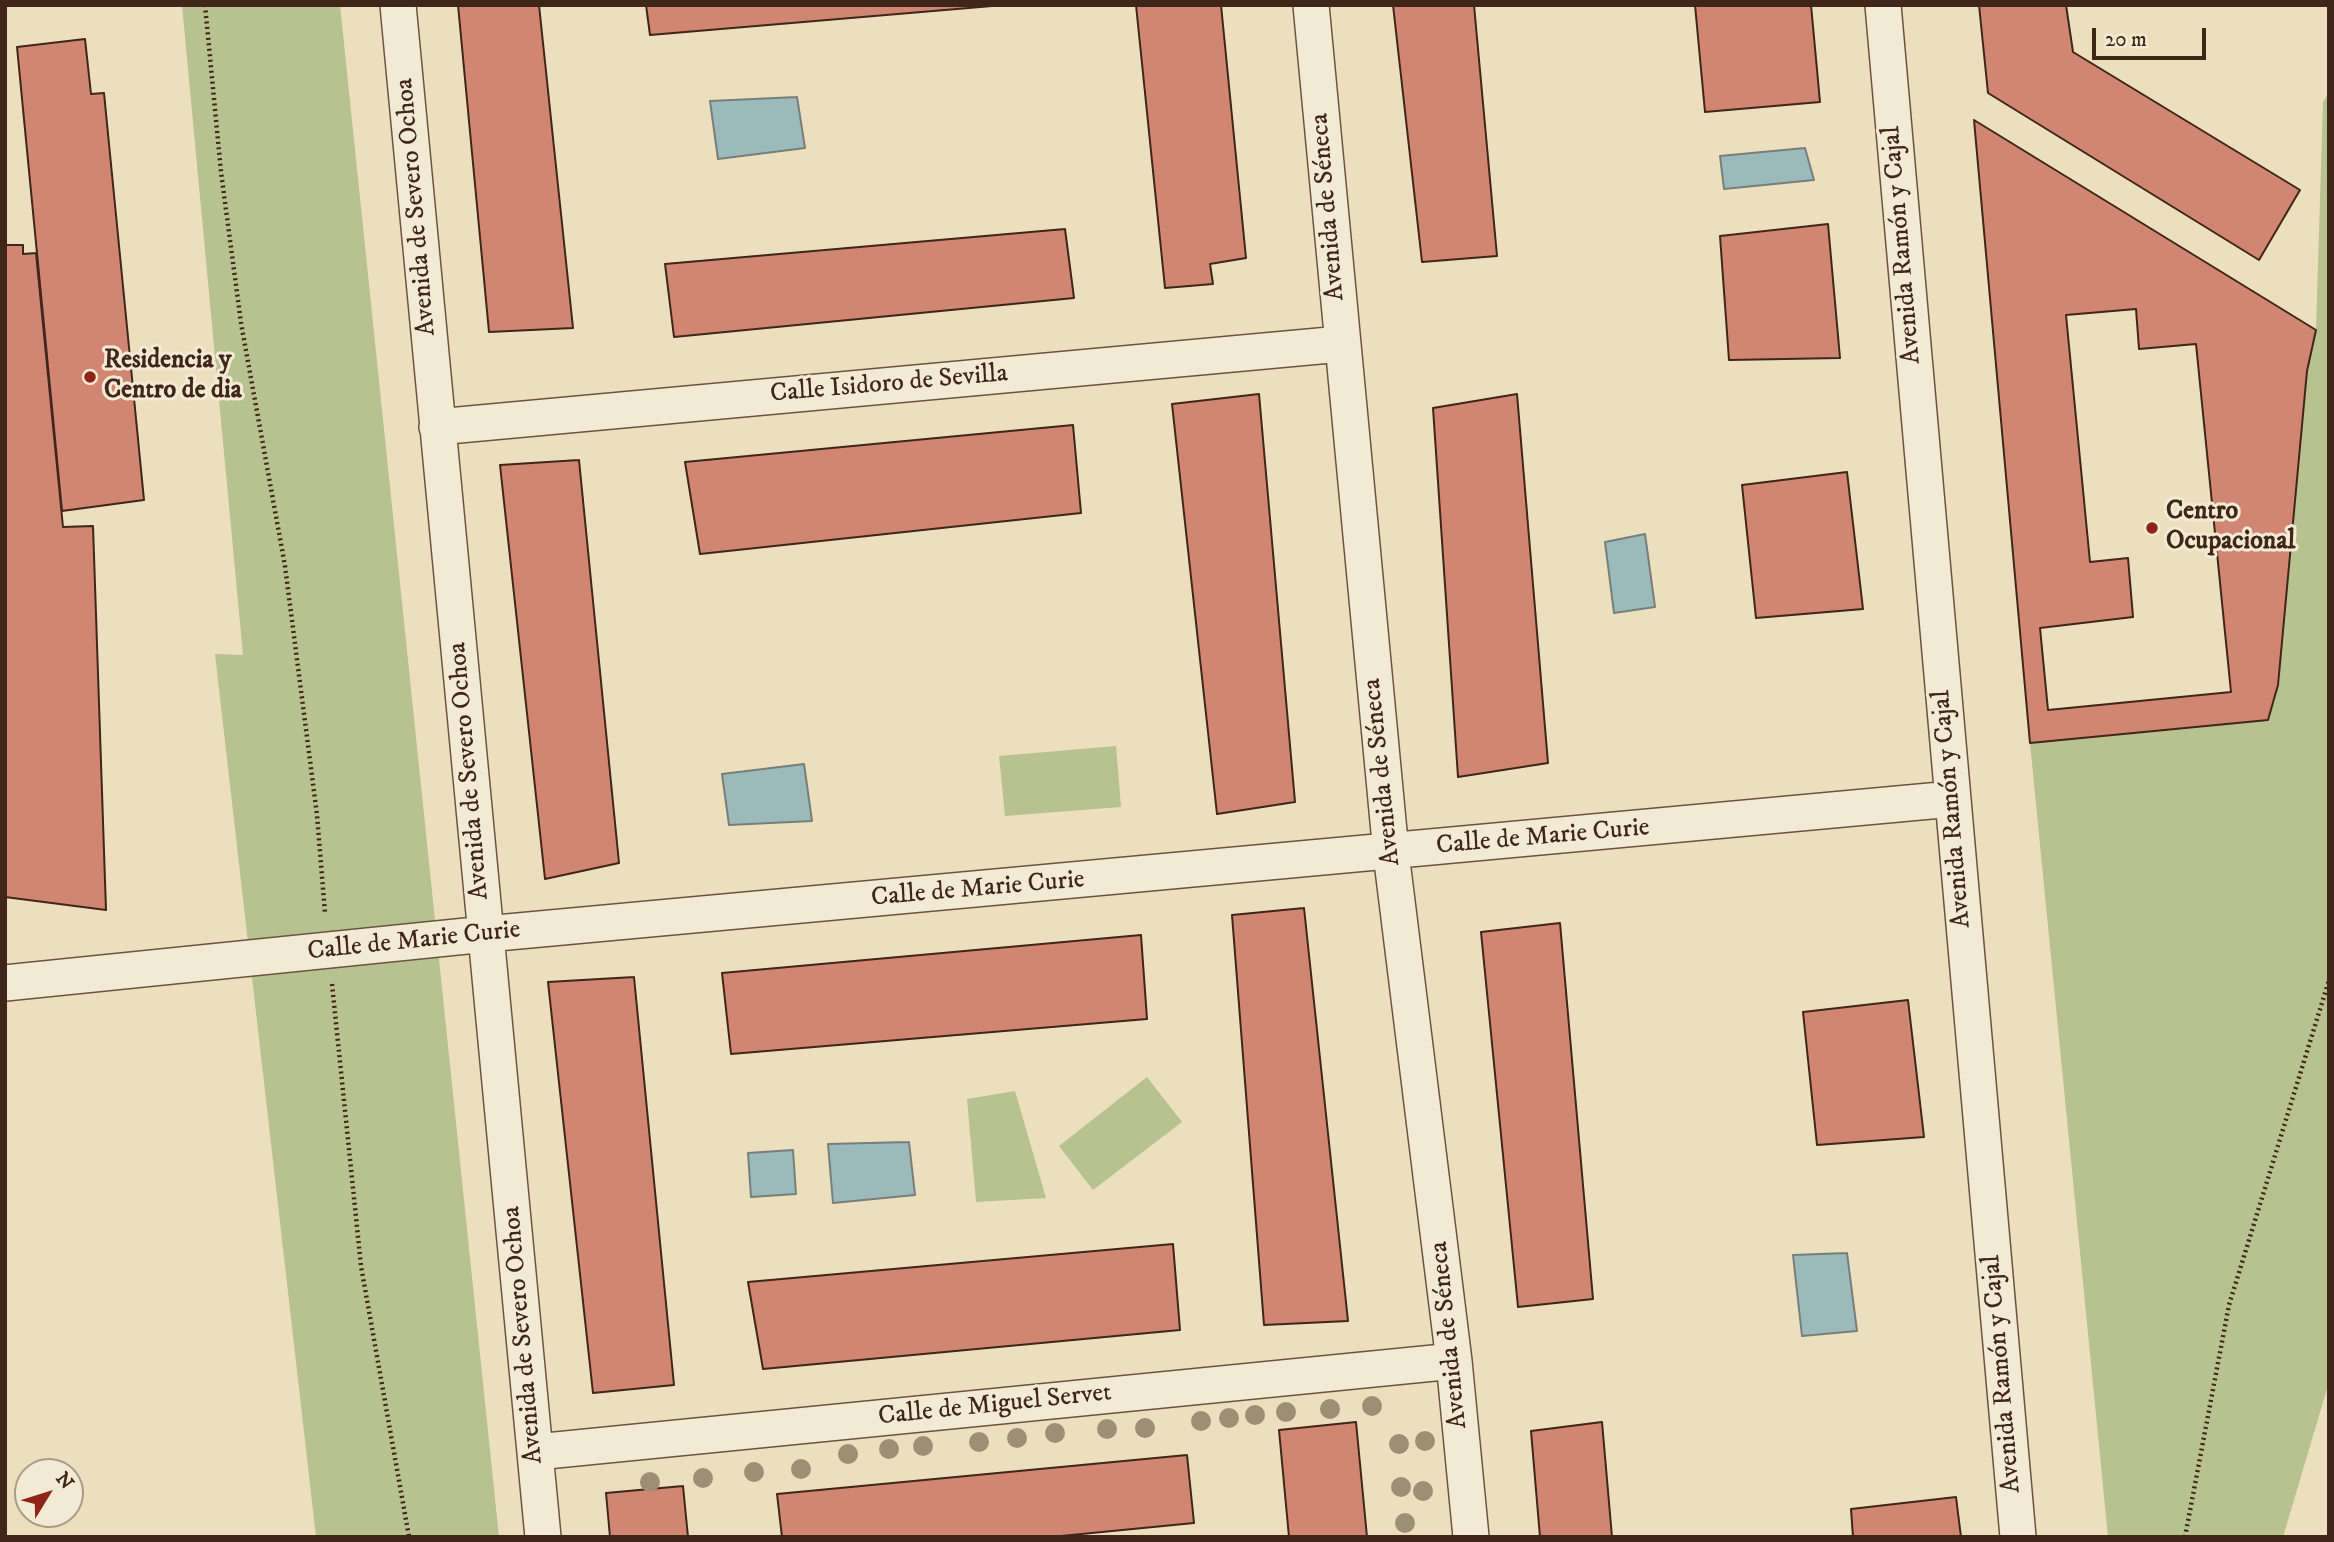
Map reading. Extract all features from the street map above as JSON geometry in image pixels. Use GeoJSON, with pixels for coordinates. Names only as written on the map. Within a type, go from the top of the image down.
{"type":"FeatureCollection","features":[{"type":"Feature","properties":{"kind":"street","name":"Avenida de Severo Ochoa"},"geometry":{"type":"LineString","coordinates":[[398,5],[543,1537]]}},
{"type":"Feature","properties":{"kind":"street","name":"Avenida de Séneca"},"geometry":{"type":"LineString","coordinates":[[1311,5],[1391,853],[1454,1362],[1471,1537]]}},
{"type":"Feature","properties":{"kind":"street","name":"Avenida Ramón y Cajal"},"geometry":{"type":"LineString","coordinates":[[1883,5],[2018,1537]]}},
{"type":"Feature","properties":{"kind":"street","name":"Calle Isidoro de Sevilla"},"geometry":{"type":"LineString","coordinates":[[437,427],[1341,344]]}},
{"type":"Feature","properties":{"kind":"street","name":"Calle de Marie Curie"},"geometry":{"type":"LineString","coordinates":[[5,983],[486,934],[1391,853],[1952,799]]}},
{"type":"Feature","properties":{"kind":"street","name":"Calle de Miguel Servet"},"geometry":{"type":"LineString","coordinates":[[536,1452],[1454,1362]]}},
{"type":"Feature","properties":{"kind":"path"},"geometry":{"type":"LineString","coordinates":[[205,5],[212,96],[241,323],[285,566],[317,815],[328,950],[361,1266],[409,1537]]}},
{"type":"Feature","properties":{"kind":"path"},"geometry":{"type":"LineString","coordinates":[[2185,1537],[2229,1305],[2329,980]]}},
{"type":"Feature","properties":{"kind":"green space"},"geometry":{"type":"Polygon","coordinates":[[[182,5],[340,5],[499,1537],[316,1537],[215,654],[243,655],[182,5]]]}},
{"type":"Feature","properties":{"kind":"green space"},"geometry":{"type":"Polygon","coordinates":[[[2329,93],[2329,1382],[2283,1537],[2108,1537],[2030,743],[2268,720],[2278,685],[2307,371],[2316,330],[2323,102],[2329,93]]]}},
{"type":"Feature","properties":{"kind":"green space"},"geometry":{"type":"Polygon","coordinates":[[[1116,746],[1121,807],[1005,816],[999,756],[1116,746]]]}},
{"type":"Feature","properties":{"kind":"green space"},"geometry":{"type":"Polygon","coordinates":[[[1147,1077],[1182,1122],[1093,1190],[1059,1146],[1147,1077]]]}},
{"type":"Feature","properties":{"kind":"green space"},"geometry":{"type":"Polygon","coordinates":[[[1015,1091],[1046,1198],[976,1202],[967,1099],[1015,1091]]]}},
{"type":"Feature","properties":{"kind":"water"},"geometry":{"type":"Polygon","coordinates":[[[797,97],[805,148],[718,159],[710,101],[797,97]]]}},
{"type":"Feature","properties":{"kind":"water"},"geometry":{"type":"Polygon","coordinates":[[[1805,148],[1814,180],[1724,189],[1720,156],[1805,148]]]}},
{"type":"Feature","properties":{"kind":"water"},"geometry":{"type":"Polygon","coordinates":[[[1645,534],[1655,607],[1614,613],[1605,542],[1645,534]]]}},
{"type":"Feature","properties":{"kind":"water"},"geometry":{"type":"Polygon","coordinates":[[[804,764],[812,821],[729,825],[722,774],[804,764]]]}},
{"type":"Feature","properties":{"kind":"water"},"geometry":{"type":"Polygon","coordinates":[[[909,1142],[915,1195],[833,1203],[828,1144],[909,1142]]]}},
{"type":"Feature","properties":{"kind":"water"},"geometry":{"type":"Polygon","coordinates":[[[793,1150],[796,1194],[751,1197],[748,1153],[793,1150]]]}},
{"type":"Feature","properties":{"kind":"water"},"geometry":{"type":"Polygon","coordinates":[[[1847,1253],[1857,1331],[1802,1336],[1793,1255],[1847,1253]]]}},
{"type":"Feature","properties":{"kind":"building"},"geometry":{"type":"Polygon","coordinates":[[[458,5],[539,5],[573,328],[489,332],[458,5]]]}},
{"type":"Feature","properties":{"kind":"building"},"geometry":{"type":"Polygon","coordinates":[[[646,5],[1004,5],[650,35],[646,5]]]}},
{"type":"Feature","properties":{"kind":"building"},"geometry":{"type":"Polygon","coordinates":[[[1136,5],[1221,5],[1246,258],[1210,264],[1213,284],[1165,288],[1136,5]]]}},
{"type":"Feature","properties":{"kind":"building"},"geometry":{"type":"Polygon","coordinates":[[[1393,5],[1474,5],[1497,256],[1422,262],[1393,5]]]}},
{"type":"Feature","properties":{"kind":"building"},"geometry":{"type":"Polygon","coordinates":[[[1695,5],[1811,5],[1820,102],[1705,112],[1695,5]]]}},
{"type":"Feature","properties":{"kind":"building"},"geometry":{"type":"Polygon","coordinates":[[[1979,5],[2066,5],[2073,52],[2300,190],[2259,260],[1988,93],[1979,5]]]}},
{"type":"Feature","properties":{"kind":"building","name":"Residencia y Centro de dia"},"geometry":{"type":"Polygon","coordinates":[[[85,39],[91,94],[104,93],[144,500],[62,511],[17,47],[85,39]]]}},
{"type":"Feature","properties":{"kind":"building","name":"Centro Ocupacional"},"geometry":{"type":"Polygon","coordinates":[[[1974,120],[2316,330],[2307,371],[2278,685],[2268,720],[2030,743],[1974,120]]]}},
{"type":"Feature","properties":{"kind":"building"},"geometry":{"type":"Polygon","coordinates":[[[1828,224],[1840,358],[1729,360],[1720,236],[1828,224]]]}},
{"type":"Feature","properties":{"kind":"building"},"geometry":{"type":"Polygon","coordinates":[[[1065,229],[1074,298],[674,337],[665,264],[1065,229]]]}},
{"type":"Feature","properties":{"kind":"building"},"geometry":{"type":"Polygon","coordinates":[[[5,245],[23,245],[23,254],[36,253],[63,527],[93,526],[106,910],[5,897],[5,245]]]}},
{"type":"Feature","properties":{"kind":"building"},"geometry":{"type":"Polygon","coordinates":[[[2136,309],[2139,349],[2196,344],[2231,692],[2048,710],[2040,628],[2133,617],[2128,558],[2090,562],[2066,315],[2136,309]]]}},
{"type":"Feature","properties":{"kind":"building"},"geometry":{"type":"Polygon","coordinates":[[[1259,394],[1295,802],[1217,814],[1172,404],[1259,394]]]}},
{"type":"Feature","properties":{"kind":"building"},"geometry":{"type":"Polygon","coordinates":[[[1517,394],[1548,763],[1458,777],[1433,408],[1517,394]]]}},
{"type":"Feature","properties":{"kind":"building"},"geometry":{"type":"Polygon","coordinates":[[[1073,425],[1081,513],[700,554],[685,462],[1073,425]]]}},
{"type":"Feature","properties":{"kind":"building"},"geometry":{"type":"Polygon","coordinates":[[[579,460],[619,863],[545,879],[500,465],[579,460]]]}},
{"type":"Feature","properties":{"kind":"building"},"geometry":{"type":"Polygon","coordinates":[[[1847,472],[1863,609],[1756,618],[1742,485],[1847,472]]]}},
{"type":"Feature","properties":{"kind":"building"},"geometry":{"type":"Polygon","coordinates":[[[1304,908],[1348,1321],[1264,1325],[1232,915],[1304,908]]]}},
{"type":"Feature","properties":{"kind":"building"},"geometry":{"type":"Polygon","coordinates":[[[1560,923],[1593,1299],[1518,1307],[1481,932],[1560,923]]]}},
{"type":"Feature","properties":{"kind":"building"},"geometry":{"type":"Polygon","coordinates":[[[1141,935],[1147,1019],[731,1054],[722,973],[1141,935]]]}},
{"type":"Feature","properties":{"kind":"building"},"geometry":{"type":"Polygon","coordinates":[[[634,977],[674,1385],[593,1393],[548,982],[634,977]]]}},
{"type":"Feature","properties":{"kind":"building"},"geometry":{"type":"Polygon","coordinates":[[[1908,1000],[1924,1137],[1817,1145],[1803,1012],[1908,1000]]]}},
{"type":"Feature","properties":{"kind":"building"},"geometry":{"type":"Polygon","coordinates":[[[1173,1244],[1180,1330],[763,1369],[748,1282],[1173,1244]]]}},
{"type":"Feature","properties":{"kind":"building"},"geometry":{"type":"Polygon","coordinates":[[[1356,1422],[1367,1537],[1289,1537],[1279,1430],[1356,1422]]]}},
{"type":"Feature","properties":{"kind":"building"},"geometry":{"type":"Polygon","coordinates":[[[1602,1422],[1612,1537],[1540,1537],[1531,1431],[1602,1422]]]}},
{"type":"Feature","properties":{"kind":"building"},"geometry":{"type":"Polygon","coordinates":[[[1187,1455],[1194,1523],[1051,1537],[782,1537],[777,1494],[1187,1455]]]}},
{"type":"Feature","properties":{"kind":"building"},"geometry":{"type":"Polygon","coordinates":[[[683,1486],[688,1537],[610,1537],[606,1493],[683,1486]]]}},
{"type":"Feature","properties":{"kind":"building"},"geometry":{"type":"Polygon","coordinates":[[[1956,1497],[1961,1537],[1853,1537],[1851,1509],[1956,1497]]]}},
{"type":"Feature","properties":{"kind":"place","name":"Residencia y Centro de dia"},"geometry":{"type":"Point","coordinates":[90,377]}},
{"type":"Feature","properties":{"kind":"place","name":"Centro Ocupacional"},"geometry":{"type":"Point","coordinates":[2152,528]}}]}
